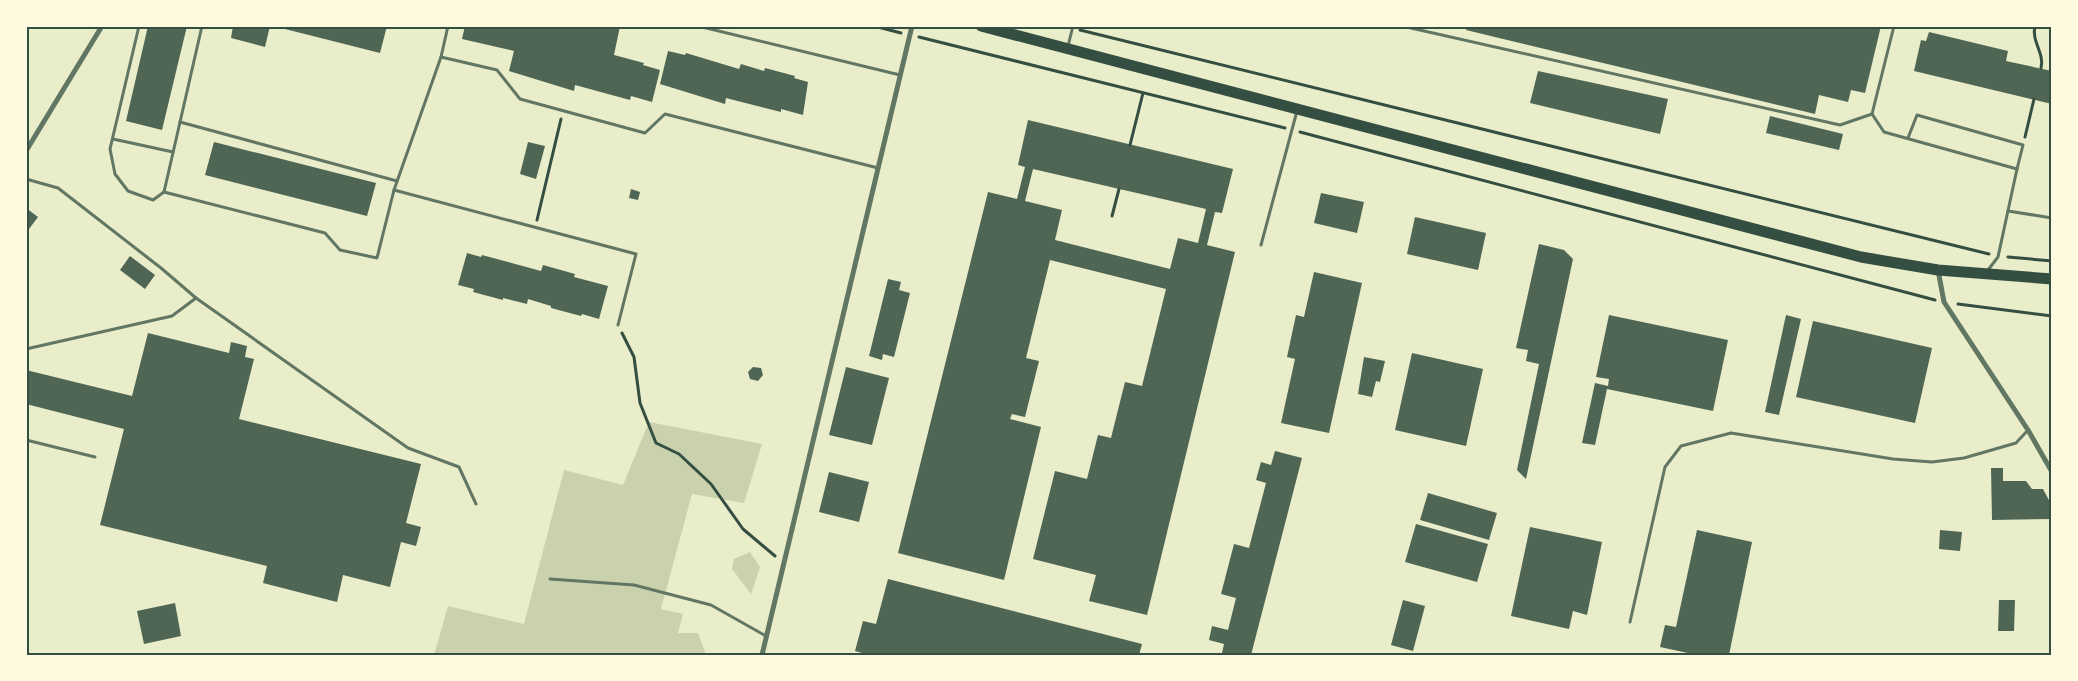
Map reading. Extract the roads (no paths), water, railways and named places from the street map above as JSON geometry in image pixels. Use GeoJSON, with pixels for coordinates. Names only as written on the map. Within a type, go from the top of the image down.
{"type":"FeatureCollection","features":[{"type":"Feature","properties":{"kind":"main road"},"geometry":{"type":"LineString","coordinates":[[981,26],[1861,257],[1938,270],[2052,279]]}},
{"type":"Feature","properties":{"kind":"street"},"geometry":{"type":"LineString","coordinates":[[26,151],[102,26]]}},
{"type":"Feature","properties":{"kind":"street"},"geometry":{"type":"LineString","coordinates":[[762,655],[912,26]]}},
{"type":"Feature","properties":{"kind":"street"},"geometry":{"type":"LineString","coordinates":[[1938,270],[1944,302],[2028,430],[2052,472]]}},
{"type":"Feature","properties":{"kind":"lane"},"geometry":{"type":"LineString","coordinates":[[139,26],[110,149],[115,174],[128,191],[153,200],[164,192],[202,26]]}},
{"type":"Feature","properties":{"kind":"lane"},"geometry":{"type":"LineString","coordinates":[[164,192],[325,233],[340,250],[377,258],[394,190],[441,57],[448,26]]}},
{"type":"Feature","properties":{"kind":"lane"},"geometry":{"type":"LineString","coordinates":[[698,26],[900,75]]}},
{"type":"Feature","properties":{"kind":"lane"},"geometry":{"type":"LineString","coordinates":[[1402,26],[1840,125],[1872,114]]}},
{"type":"Feature","properties":{"kind":"lane"},"geometry":{"type":"LineString","coordinates":[[1894,26],[1872,114],[1884,132],[2017,169]]}},
{"type":"Feature","properties":{"kind":"lane"},"geometry":{"type":"LineString","coordinates":[[1068,49],[1072,27]]}},
{"type":"Feature","properties":{"kind":"lane"},"geometry":{"type":"LineString","coordinates":[[441,57],[497,70],[520,99],[646,133],[664,114],[878,168]]}},
{"type":"Feature","properties":{"kind":"lane"},"geometry":{"type":"LineString","coordinates":[[1261,246],[1298,108]]}},
{"type":"Feature","properties":{"kind":"lane"},"geometry":{"type":"LineString","coordinates":[[1908,138],[1917,115],[2023,145],[1998,256],[1985,275]]}},
{"type":"Feature","properties":{"kind":"lane"},"geometry":{"type":"LineString","coordinates":[[180,122],[397,181]]}},
{"type":"Feature","properties":{"kind":"lane"},"geometry":{"type":"LineString","coordinates":[[113,139],[173,152]]}},
{"type":"Feature","properties":{"kind":"lane"},"geometry":{"type":"LineString","coordinates":[[26,179],[58,188],[161,268],[196,298],[408,448],[459,467],[476,504]]}},
{"type":"Feature","properties":{"kind":"lane"},"geometry":{"type":"LineString","coordinates":[[394,190],[636,254],[618,325]]}},
{"type":"Feature","properties":{"kind":"lane"},"geometry":{"type":"LineString","coordinates":[[2008,211],[2052,218]]}},
{"type":"Feature","properties":{"kind":"lane"},"geometry":{"type":"LineString","coordinates":[[26,349],[172,316],[196,298]]}},
{"type":"Feature","properties":{"kind":"lane"},"geometry":{"type":"LineString","coordinates":[[1630,622],[1665,467],[1681,446],[1731,433],[1893,459],[1932,462],[1964,458],[2016,442],[2028,430]]}},
{"type":"Feature","properties":{"kind":"lane"},"geometry":{"type":"LineString","coordinates":[[26,440],[96,457]]}},
{"type":"Feature","properties":{"kind":"lane"},"geometry":{"type":"LineString","coordinates":[[550,578],[634,586],[711,605],[766,636]]}}]}
